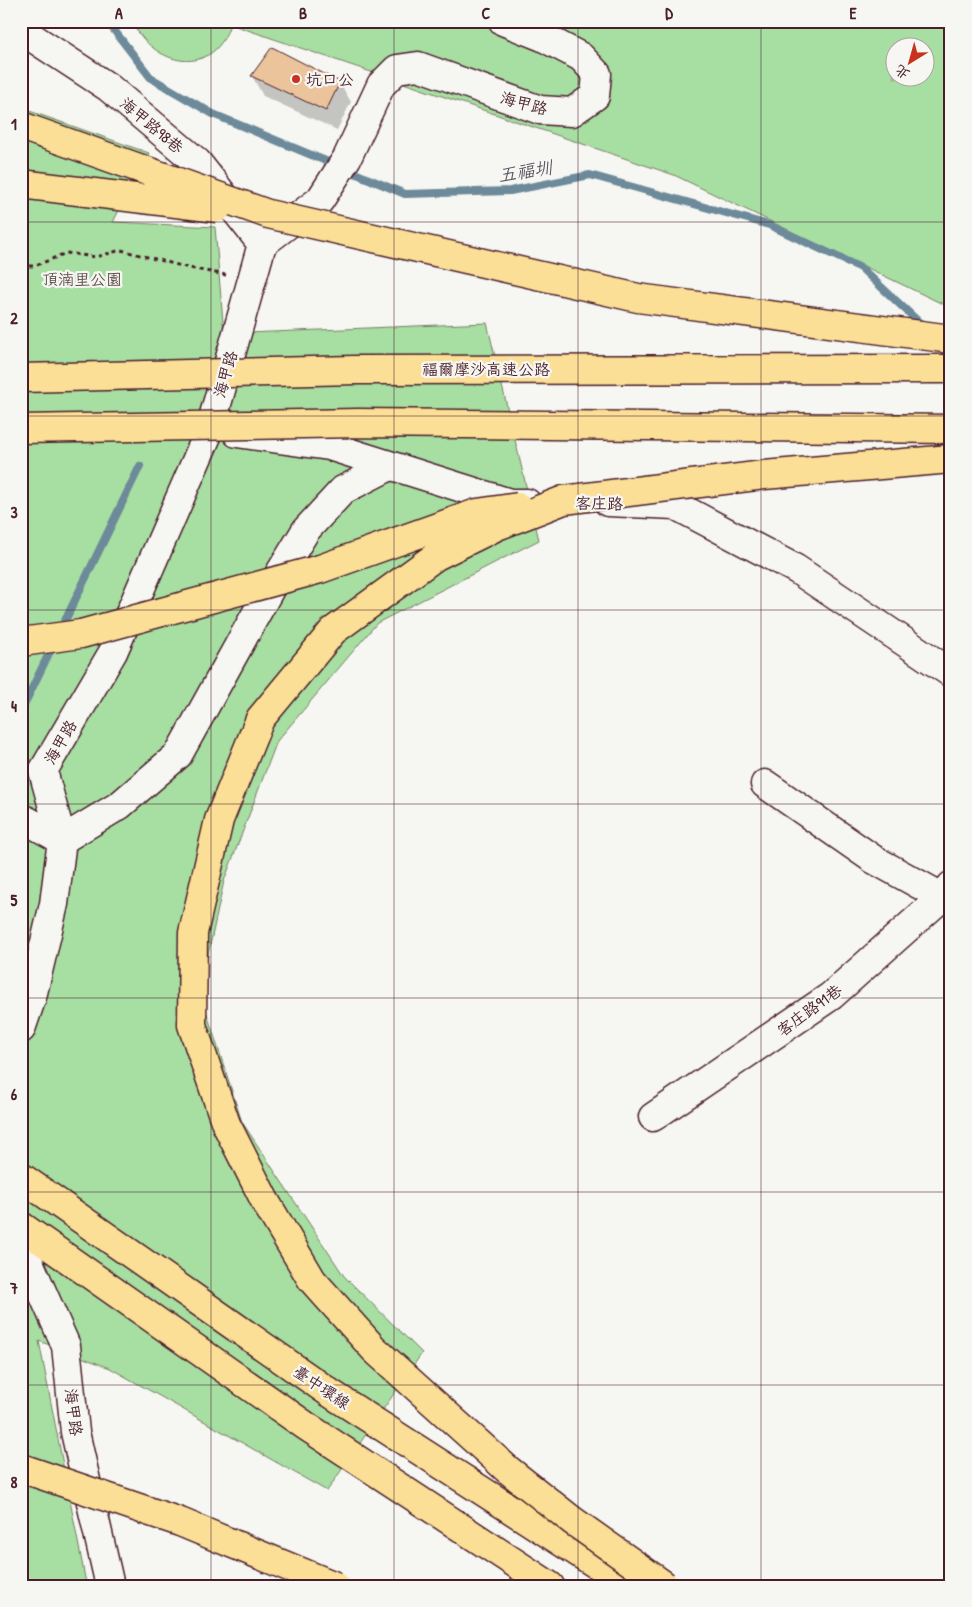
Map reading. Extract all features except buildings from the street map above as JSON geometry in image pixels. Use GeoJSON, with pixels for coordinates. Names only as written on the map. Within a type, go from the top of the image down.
{"type":"FeatureCollection","features":[{"type":"Feature","properties":{"kind":"highway"},"geometry":{"type":"LineString","coordinates":[[21,126],[268,214]]}},
{"type":"Feature","properties":{"kind":"highway"},"geometry":{"type":"LineString","coordinates":[[21,184],[268,214],[638,298],[951,339]]}},
{"type":"Feature","properties":{"kind":"highway","name":"福爾摩沙高速公路"},"geometry":{"type":"LineString","coordinates":[[21,378],[355,370],[951,369]]}},
{"type":"Feature","properties":{"kind":"highway"},"geometry":{"type":"LineString","coordinates":[[21,429],[358,423],[951,429]]}},
{"type":"Feature","properties":{"kind":"highway"},"geometry":{"type":"LineString","coordinates":[[21,642],[81,634],[320,569],[477,513],[764,474],[951,459]]}},
{"type":"Feature","properties":{"kind":"highway"},"geometry":{"type":"LineString","coordinates":[[564,500],[497,526],[436,556],[412,573],[333,631],[260,719],[220,820],[194,933],[192,1025],[226,1124],[264,1201],[312,1280],[374,1349],[507,1469],[573,1520],[665,1586]]}},
{"type":"Feature","properties":{"kind":"highway","name":"臺中環線"},"geometry":{"type":"LineString","coordinates":[[21,1177],[330,1393],[630,1586]]}},
{"type":"Feature","properties":{"kind":"highway"},"geometry":{"type":"LineString","coordinates":[[21,1226],[306,1426],[550,1586]]}},
{"type":"Feature","properties":{"kind":"highway"},"geometry":{"type":"LineString","coordinates":[[21,1468],[180,1522],[335,1586]]}},
{"type":"Feature","properties":{"kind":"street","name":"海甲路"},"geometry":{"type":"LineString","coordinates":[[21,1029],[32,997],[54,904],[62,840],[43,771],[113,652],[210,428],[262,244],[320,200],[347,158],[381,85],[397,69],[418,66],[540,110],[572,112],[595,96],[597,74],[581,57],[503,21]]}},
{"type":"Feature","properties":{"kind":"street","name":"海甲路98巷"},"geometry":{"type":"LineString","coordinates":[[21,30],[108,88],[197,162],[262,244]]}},
{"type":"Feature","properties":{"kind":"street","name":"客庄路"},"geometry":{"type":"LineString","coordinates":[[210,428],[329,446],[510,503],[604,502],[675,504],[796,569],[951,673]]}},
{"type":"Feature","properties":{"kind":"street"},"geometry":{"type":"LineString","coordinates":[[21,824],[26,820],[62,840],[120,804],[178,755],[270,590],[306,530],[343,490],[390,466]]}},
{"type":"Feature","properties":{"kind":"street"},"geometry":{"type":"LineString","coordinates":[[765,784],[873,859],[948,895]]}},
{"type":"Feature","properties":{"kind":"street","name":"客庄路91巷"},"geometry":{"type":"LineString","coordinates":[[653,1118],[831,996],[948,895]]}},
{"type":"Feature","properties":{"kind":"street","name":"海甲路"},"geometry":{"type":"LineString","coordinates":[[21,1244],[66,1346],[75,1432],[110,1586]]}},
{"type":"Feature","properties":{"kind":"path"},"geometry":{"type":"LineString","coordinates":[[21,266],[35,266],[66,252],[96,257],[121,250],[189,268],[251,280]]}},
{"type":"Feature","properties":{"kind":"green space"},"geometry":{"type":"Polygon","coordinates":[[[132,21],[951,21],[951,308],[674,175],[230,24],[222,42],[211,53],[197,59],[183,60],[168,57],[154,49],[142,37],[132,21]]]}},
{"type":"Feature","properties":{"kind":"green space","name":"頂湳里公園"},"geometry":{"type":"Polygon","coordinates":[[[21,108],[149,153],[113,222],[215,227],[224,334],[487,323],[539,540],[377,623],[277,741],[224,881],[200,992],[242,1122],[344,1276],[422,1353],[327,1491],[110,1368],[39,1341],[86,1583],[82,1586],[21,1586],[21,108]]]}},
{"type":"Feature","properties":{"kind":"waterway","name":"五福圳"},"geometry":{"type":"LineString","coordinates":[[107,21],[151,78],[213,114],[405,194],[510,191],[590,175],[769,225],[861,268],[923,326]]}},
{"type":"Feature","properties":{"kind":"waterway"},"geometry":{"type":"LineString","coordinates":[[60,631],[140,466]]}},
{"type":"Feature","properties":{"kind":"waterway"},"geometry":{"type":"LineString","coordinates":[[21,711],[54,643]]}},
{"type":"Feature","properties":{"kind":"place","name":"坑口公"},"geometry":{"type":"Point","coordinates":[296,79]}}]}
